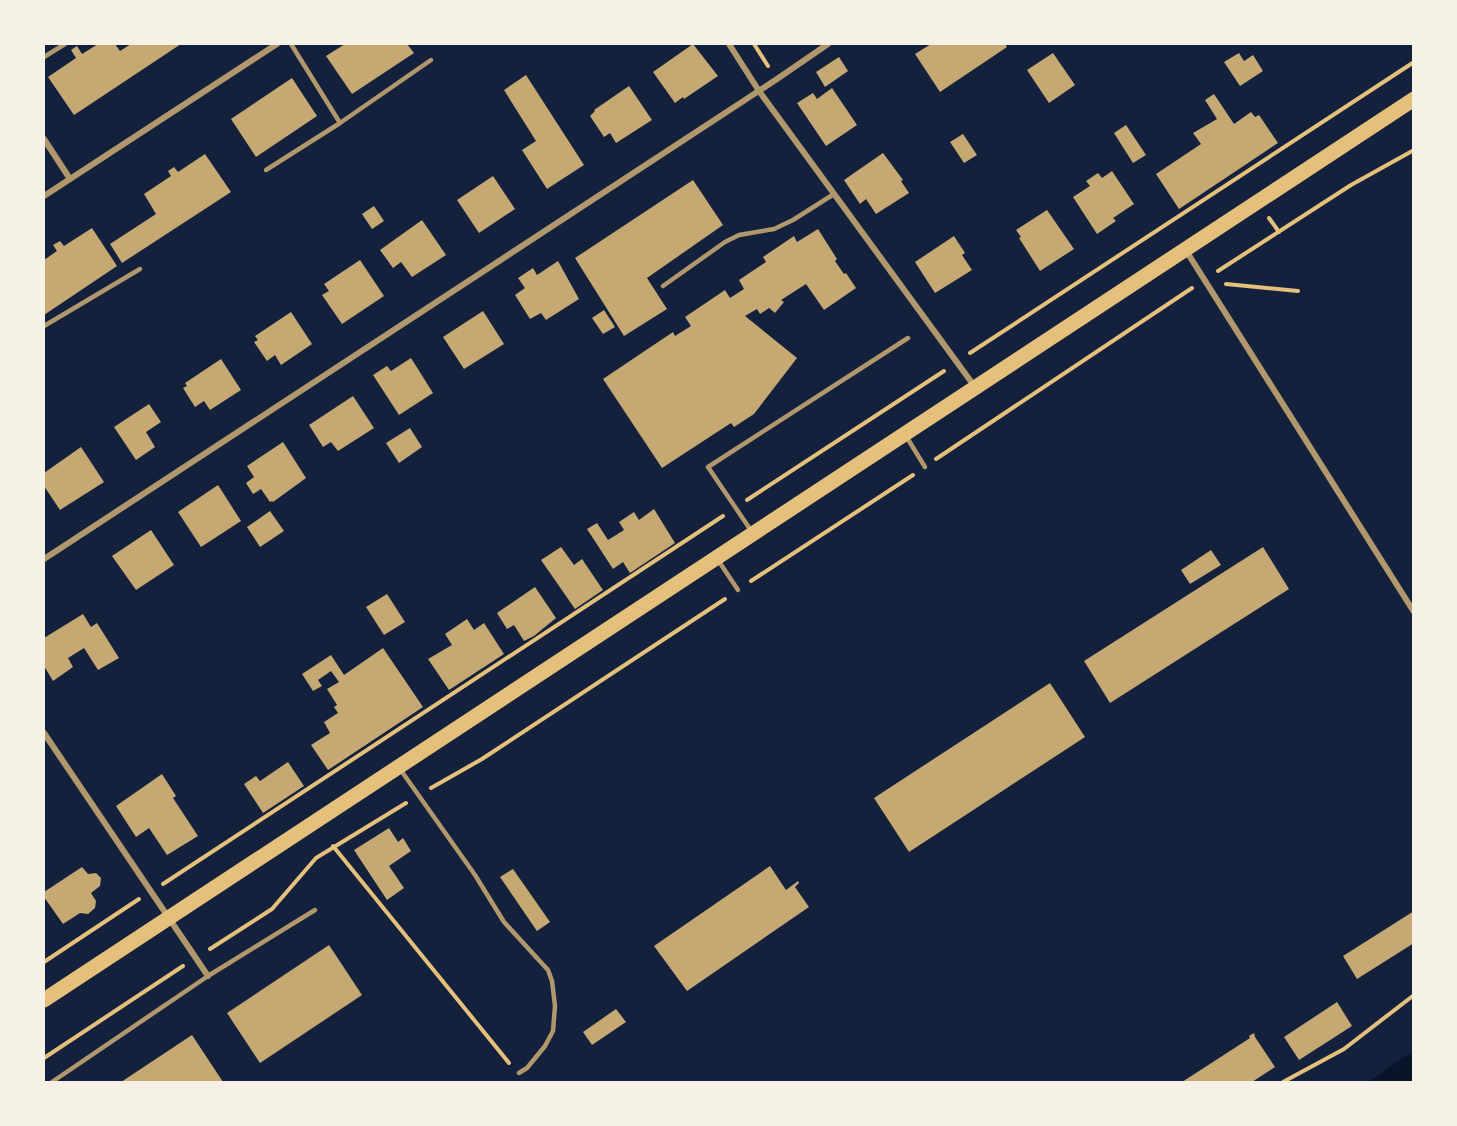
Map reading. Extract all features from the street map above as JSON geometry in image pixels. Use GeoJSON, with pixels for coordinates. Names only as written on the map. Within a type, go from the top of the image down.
{"type":"FeatureCollection","features":[{"type":"Feature","properties":{"kind":"main road"},"geometry":{"type":"LineString","coordinates":[[44,1000],[1413,99]]}},
{"type":"Feature","properties":{"kind":"street"},"geometry":{"type":"LineString","coordinates":[[44,196],[277,44]]}},
{"type":"Feature","properties":{"kind":"street"},"geometry":{"type":"LineString","coordinates":[[729,44],[759,91],[975,387]]}},
{"type":"Feature","properties":{"kind":"street"},"geometry":{"type":"LineString","coordinates":[[44,559],[828,44]]}},
{"type":"Feature","properties":{"kind":"street"},"geometry":{"type":"LineString","coordinates":[[44,139],[70,178]]}},
{"type":"Feature","properties":{"kind":"street"},"geometry":{"type":"LineString","coordinates":[[1185,249],[1413,612]]}},
{"type":"Feature","properties":{"kind":"street"},"geometry":{"type":"LineString","coordinates":[[44,733],[208,976]]}},
{"type":"Feature","properties":{"kind":"lane"},"geometry":{"type":"LineString","coordinates":[[44,57],[65,44]]}},
{"type":"Feature","properties":{"kind":"lane"},"geometry":{"type":"LineString","coordinates":[[291,44],[340,123]]}},
{"type":"Feature","properties":{"kind":"lane"},"geometry":{"type":"LineString","coordinates":[[266,170],[340,123],[430,60]]}},
{"type":"Feature","properties":{"kind":"lane"},"geometry":{"type":"LineString","coordinates":[[663,286],[725,242],[739,235],[774,229],[834,194]]}},
{"type":"Feature","properties":{"kind":"lane"},"geometry":{"type":"LineString","coordinates":[[44,326],[140,269]]}},
{"type":"Feature","properties":{"kind":"lane"},"geometry":{"type":"LineString","coordinates":[[753,533],[708,467],[908,338]]}},
{"type":"Feature","properties":{"kind":"lane"},"geometry":{"type":"LineString","coordinates":[[905,433],[925,467]]}},
{"type":"Feature","properties":{"kind":"lane"},"geometry":{"type":"LineString","coordinates":[[717,558],[738,590]]}},
{"type":"Feature","properties":{"kind":"lane"},"geometry":{"type":"LineString","coordinates":[[398,767],[475,874],[504,922],[548,970],[552,981],[555,1006],[554,1031],[527,1068],[519,1073]]}},
{"type":"Feature","properties":{"kind":"lane"},"geometry":{"type":"LineString","coordinates":[[51,1083],[208,976],[315,910]]}},
{"type":"Feature","properties":{"kind":"path"},"geometry":{"type":"LineString","coordinates":[[754,44],[777,79]]}},
{"type":"Feature","properties":{"kind":"path"},"geometry":{"type":"LineString","coordinates":[[44,1058],[272,909],[316,858],[333,846],[482,759],[1204,280],[1351,185],[1413,150]]}},
{"type":"Feature","properties":{"kind":"path"},"geometry":{"type":"LineString","coordinates":[[1204,280],[1236,286],[1299,291]]}},
{"type":"Feature","properties":{"kind":"path"},"geometry":{"type":"LineString","coordinates":[[333,846],[519,1073]]}},
{"type":"Feature","properties":{"kind":"path"},"geometry":{"type":"LineString","coordinates":[[1283,1083],[1344,1049],[1413,995]]}},
{"type":"Feature","properties":{"kind":"water"},"geometry":{"type":"Polygon","coordinates":[[[1413,1051],[1413,1082],[1368,1082],[1413,1051]]]}},
{"type":"Feature","properties":{"kind":"building"},"geometry":{"type":"Polygon","coordinates":[[[98,44],[115,44],[120,51],[131,44],[181,44],[74,115],[48,77],[76,58],[71,50],[77,46],[82,54],[98,44]]]}},
{"type":"Feature","properties":{"kind":"building"},"geometry":{"type":"Polygon","coordinates":[[[345,44],[407,44],[414,53],[352,94],[326,56],[345,44]]]}},
{"type":"Feature","properties":{"kind":"building"},"geometry":{"type":"Polygon","coordinates":[[[693,44],[718,76],[675,103],[653,72],[693,44]]]}},
{"type":"Feature","properties":{"kind":"building"},"geometry":{"type":"Polygon","coordinates":[[[931,44],[1005,44],[1007,47],[940,92],[915,54],[931,44]]]}},
{"type":"Feature","properties":{"kind":"building"},"geometry":{"type":"Polygon","coordinates":[[[1053,53],[1075,85],[1049,103],[1027,70],[1053,53]]]}},
{"type":"Feature","properties":{"kind":"building"},"geometry":{"type":"Polygon","coordinates":[[[1239,53],[1244,61],[1253,55],[1263,71],[1240,86],[1224,62],[1239,53]]]}},
{"type":"Feature","properties":{"kind":"building"},"geometry":{"type":"Polygon","coordinates":[[[839,57],[848,71],[825,87],[816,72],[839,57]]]}},
{"type":"Feature","properties":{"kind":"building"},"geometry":{"type":"Polygon","coordinates":[[[526,75],[584,165],[547,189],[522,150],[536,141],[504,90],[526,75]]]}},
{"type":"Feature","properties":{"kind":"building"},"geometry":{"type":"Polygon","coordinates":[[[292,78],[317,116],[256,157],[231,119],[292,78]]]}},
{"type":"Feature","properties":{"kind":"building"},"geometry":{"type":"Polygon","coordinates":[[[629,86],[652,120],[616,143],[610,133],[604,137],[590,116],[594,110],[629,86]]]}},
{"type":"Feature","properties":{"kind":"building"},"geometry":{"type":"Polygon","coordinates":[[[832,88],[857,125],[826,146],[797,103],[813,93],[817,99],[832,88]]]}},
{"type":"Feature","properties":{"kind":"building"},"geometry":{"type":"Polygon","coordinates":[[[1214,94],[1234,124],[1251,112],[1255,117],[1259,115],[1278,143],[1179,209],[1156,174],[1201,144],[1193,133],[1217,119],[1205,100],[1214,94]]]}},
{"type":"Feature","properties":{"kind":"building"},"geometry":{"type":"Polygon","coordinates":[[[1126,125],[1146,155],[1133,163],[1114,133],[1126,125]]]}},
{"type":"Feature","properties":{"kind":"building"},"geometry":{"type":"Polygon","coordinates":[[[963,134],[977,155],[964,163],[950,142],[963,134]]]}},
{"type":"Feature","properties":{"kind":"building"},"geometry":{"type":"Polygon","coordinates":[[[883,153],[903,180],[901,181],[909,193],[876,214],[866,199],[860,204],[844,180],[883,153]]]}},
{"type":"Feature","properties":{"kind":"building"},"geometry":{"type":"Polygon","coordinates":[[[205,154],[231,192],[122,263],[110,244],[156,214],[144,194],[171,176],[168,171],[174,167],[178,172],[205,154]]]}},
{"type":"Feature","properties":{"kind":"building"},"geometry":{"type":"Polygon","coordinates":[[[1112,171],[1134,204],[1113,218],[1116,221],[1097,234],[1073,197],[1090,186],[1086,181],[1098,173],[1102,178],[1112,171]]]}},
{"type":"Feature","properties":{"kind":"building"},"geometry":{"type":"Polygon","coordinates":[[[493,176],[515,209],[479,233],[457,200],[493,176]]]}},
{"type":"Feature","properties":{"kind":"building"},"geometry":{"type":"Polygon","coordinates":[[[693,180],[723,225],[647,278],[667,309],[624,336],[575,258],[693,180]]]}},
{"type":"Feature","properties":{"kind":"building"},"geometry":{"type":"Polygon","coordinates":[[[374,206],[384,221],[372,229],[362,214],[374,206]]]}},
{"type":"Feature","properties":{"kind":"building"},"geometry":{"type":"Polygon","coordinates":[[[1047,210],[1074,249],[1040,271],[1016,230],[1047,210]]]}},
{"type":"Feature","properties":{"kind":"building"},"geometry":{"type":"Polygon","coordinates":[[[422,220],[446,255],[412,277],[401,262],[393,268],[380,250],[422,220]]]}},
{"type":"Feature","properties":{"kind":"building"},"geometry":{"type":"Polygon","coordinates":[[[92,228],[117,266],[44,315],[44,260],[57,251],[53,245],[60,241],[64,246],[92,228]]]}},
{"type":"Feature","properties":{"kind":"building"},"geometry":{"type":"Polygon","coordinates":[[[818,229],[837,259],[835,261],[856,288],[824,310],[806,284],[781,300],[784,302],[775,313],[769,308],[760,314],[757,309],[745,316],[797,358],[754,414],[734,427],[731,423],[662,468],[603,379],[673,332],[675,336],[691,326],[685,317],[725,290],[730,298],[744,289],[739,280],[766,262],[763,257],[794,236],[797,242],[818,229]]]}},
{"type":"Feature","properties":{"kind":"building"},"geometry":{"type":"Polygon","coordinates":[[[954,236],[965,253],[962,255],[972,270],[935,293],[915,262],[954,236]]]}},
{"type":"Feature","properties":{"kind":"building"},"geometry":{"type":"Polygon","coordinates":[[[360,260],[384,296],[342,324],[322,295],[329,291],[324,284],[360,260]]]}},
{"type":"Feature","properties":{"kind":"building"},"geometry":{"type":"Polygon","coordinates":[[[558,261],[579,299],[546,320],[541,313],[530,319],[515,295],[525,288],[518,278],[533,268],[537,275],[558,261]]]}},
{"type":"Feature","properties":{"kind":"building"},"geometry":{"type":"Polygon","coordinates":[[[604,310],[615,327],[603,334],[592,318],[604,310]]]}},
{"type":"Feature","properties":{"kind":"building"},"geometry":{"type":"Polygon","coordinates":[[[483,311],[504,344],[464,369],[443,337],[483,311]]]}},
{"type":"Feature","properties":{"kind":"building"},"geometry":{"type":"Polygon","coordinates":[[[291,312],[312,344],[281,365],[275,355],[267,361],[254,342],[258,340],[255,336],[291,312]]]}},
{"type":"Feature","properties":{"kind":"building"},"geometry":{"type":"Polygon","coordinates":[[[411,358],[433,393],[399,415],[373,375],[387,366],[391,371],[411,358]]]}},
{"type":"Feature","properties":{"kind":"building"},"geometry":{"type":"Polygon","coordinates":[[[221,359],[241,390],[210,410],[204,401],[195,407],[183,388],[187,386],[185,383],[221,359]]]}},
{"type":"Feature","properties":{"kind":"building"},"geometry":{"type":"Polygon","coordinates":[[[353,396],[374,428],[338,451],[331,442],[323,447],[309,425],[353,396]]]}},
{"type":"Feature","properties":{"kind":"building"},"geometry":{"type":"Polygon","coordinates":[[[149,404],[161,422],[146,432],[155,447],[136,460],[114,427],[149,404]]]}},
{"type":"Feature","properties":{"kind":"building"},"geometry":{"type":"Polygon","coordinates":[[[410,428],[422,447],[399,463],[386,443],[410,428]]]}},
{"type":"Feature","properties":{"kind":"building"},"geometry":{"type":"Polygon","coordinates":[[[283,442],[306,478],[270,502],[261,489],[253,494],[246,483],[254,477],[247,466],[283,442]]]}},
{"type":"Feature","properties":{"kind":"building"},"geometry":{"type":"Polygon","coordinates":[[[81,447],[104,482],[60,510],[44,486],[44,473],[81,447]]]}},
{"type":"Feature","properties":{"kind":"building"},"geometry":{"type":"Polygon","coordinates":[[[218,485],[241,521],[201,547],[178,512],[218,485]]]}},
{"type":"Feature","properties":{"kind":"building"},"geometry":{"type":"Polygon","coordinates":[[[654,509],[675,543],[630,573],[623,562],[613,569],[587,529],[597,523],[608,540],[624,530],[619,522],[634,512],[639,520],[654,509]]]}},
{"type":"Feature","properties":{"kind":"building"},"geometry":{"type":"Polygon","coordinates":[[[270,511],[284,531],[260,547],[247,527],[270,511]]]}},
{"type":"Feature","properties":{"kind":"building"},"geometry":{"type":"Polygon","coordinates":[[[151,530],[174,565],[136,590],[112,556],[151,530]]]}},
{"type":"Feature","properties":{"kind":"building"},"geometry":{"type":"Polygon","coordinates":[[[561,547],[574,565],[582,559],[603,590],[575,609],[541,560],[561,547]]]}},
{"type":"Feature","properties":{"kind":"building"},"geometry":{"type":"Polygon","coordinates":[[[1263,547],[1289,589],[1110,703],[1084,661],[1263,547]]]}},
{"type":"Feature","properties":{"kind":"building"},"geometry":{"type":"Polygon","coordinates":[[[1211,550],[1221,565],[1190,584],[1181,570],[1211,550]]]}},
{"type":"Feature","properties":{"kind":"building"},"geometry":{"type":"Polygon","coordinates":[[[535,587],[556,618],[524,641],[514,625],[507,629],[497,613],[535,587]]]}},
{"type":"Feature","properties":{"kind":"building"},"geometry":{"type":"Polygon","coordinates":[[[387,594],[405,622],[384,635],[366,607],[387,594]]]}},
{"type":"Feature","properties":{"kind":"building"},"geometry":{"type":"Polygon","coordinates":[[[83,614],[91,627],[97,623],[119,658],[98,670],[84,648],[68,658],[73,667],[53,681],[44,666],[44,638],[83,614]]]}},
{"type":"Feature","properties":{"kind":"building"},"geometry":{"type":"Polygon","coordinates":[[[467,619],[474,630],[484,623],[504,654],[449,690],[428,659],[452,645],[445,634],[467,619]]]}},
{"type":"Feature","properties":{"kind":"building"},"geometry":{"type":"Polygon","coordinates":[[[383,648],[423,707],[328,770],[311,745],[330,733],[324,722],[338,713],[334,707],[337,705],[327,689],[339,682],[331,671],[318,680],[322,686],[313,691],[302,674],[331,655],[344,675],[383,648]]]}},
{"type":"Feature","properties":{"kind":"building"},"geometry":{"type":"Polygon","coordinates":[[[1050,683],[1085,737],[909,852],[874,798],[1050,683]]]}},
{"type":"Feature","properties":{"kind":"building"},"geometry":{"type":"Polygon","coordinates":[[[288,762],[304,786],[263,813],[244,784],[256,776],[260,781],[288,762]]]}},
{"type":"Feature","properties":{"kind":"building"},"geometry":{"type":"Polygon","coordinates":[[[162,774],[176,796],[173,798],[198,836],[167,855],[149,828],[136,837],[116,806],[162,774]]]}},
{"type":"Feature","properties":{"kind":"building"},"geometry":{"type":"Polygon","coordinates":[[[389,828],[398,842],[403,838],[411,851],[389,866],[404,888],[387,900],[354,850],[389,828]]]}},
{"type":"Feature","properties":{"kind":"building"},"geometry":{"type":"Polygon","coordinates":[[[770,866],[786,890],[798,881],[795,887],[809,907],[687,991],[654,946],[770,866]]]}},
{"type":"Feature","properties":{"kind":"building"},"geometry":{"type":"Polygon","coordinates":[[[82,867],[88,874],[96,873],[101,878],[100,886],[91,893],[96,901],[95,908],[88,914],[80,913],[63,924],[44,897],[44,892],[82,867]]]}},
{"type":"Feature","properties":{"kind":"building"},"geometry":{"type":"Polygon","coordinates":[[[513,869],[550,922],[537,931],[500,877],[513,869]]]}},
{"type":"Feature","properties":{"kind":"building"},"geometry":{"type":"Polygon","coordinates":[[[1414,911],[1414,943],[1357,979],[1343,956],[1414,911]]]}},
{"type":"Feature","properties":{"kind":"building"},"geometry":{"type":"Polygon","coordinates":[[[329,945],[362,995],[260,1063],[227,1013],[329,945]]]}},
{"type":"Feature","properties":{"kind":"building"},"geometry":{"type":"Polygon","coordinates":[[[1337,1002],[1352,1026],[1299,1060],[1284,1037],[1337,1002]]]}},
{"type":"Feature","properties":{"kind":"building"},"geometry":{"type":"Polygon","coordinates":[[[616,1009],[626,1022],[592,1045],[583,1032],[616,1009]]]}},
{"type":"Feature","properties":{"kind":"building"},"geometry":{"type":"Polygon","coordinates":[[[1254,1033],[1275,1067],[1252,1082],[1182,1082],[1250,1038],[1249,1036],[1254,1033]]]}},
{"type":"Feature","properties":{"kind":"building"},"geometry":{"type":"Polygon","coordinates":[[[192,1035],[223,1082],[121,1082],[192,1035]]]}}]}
